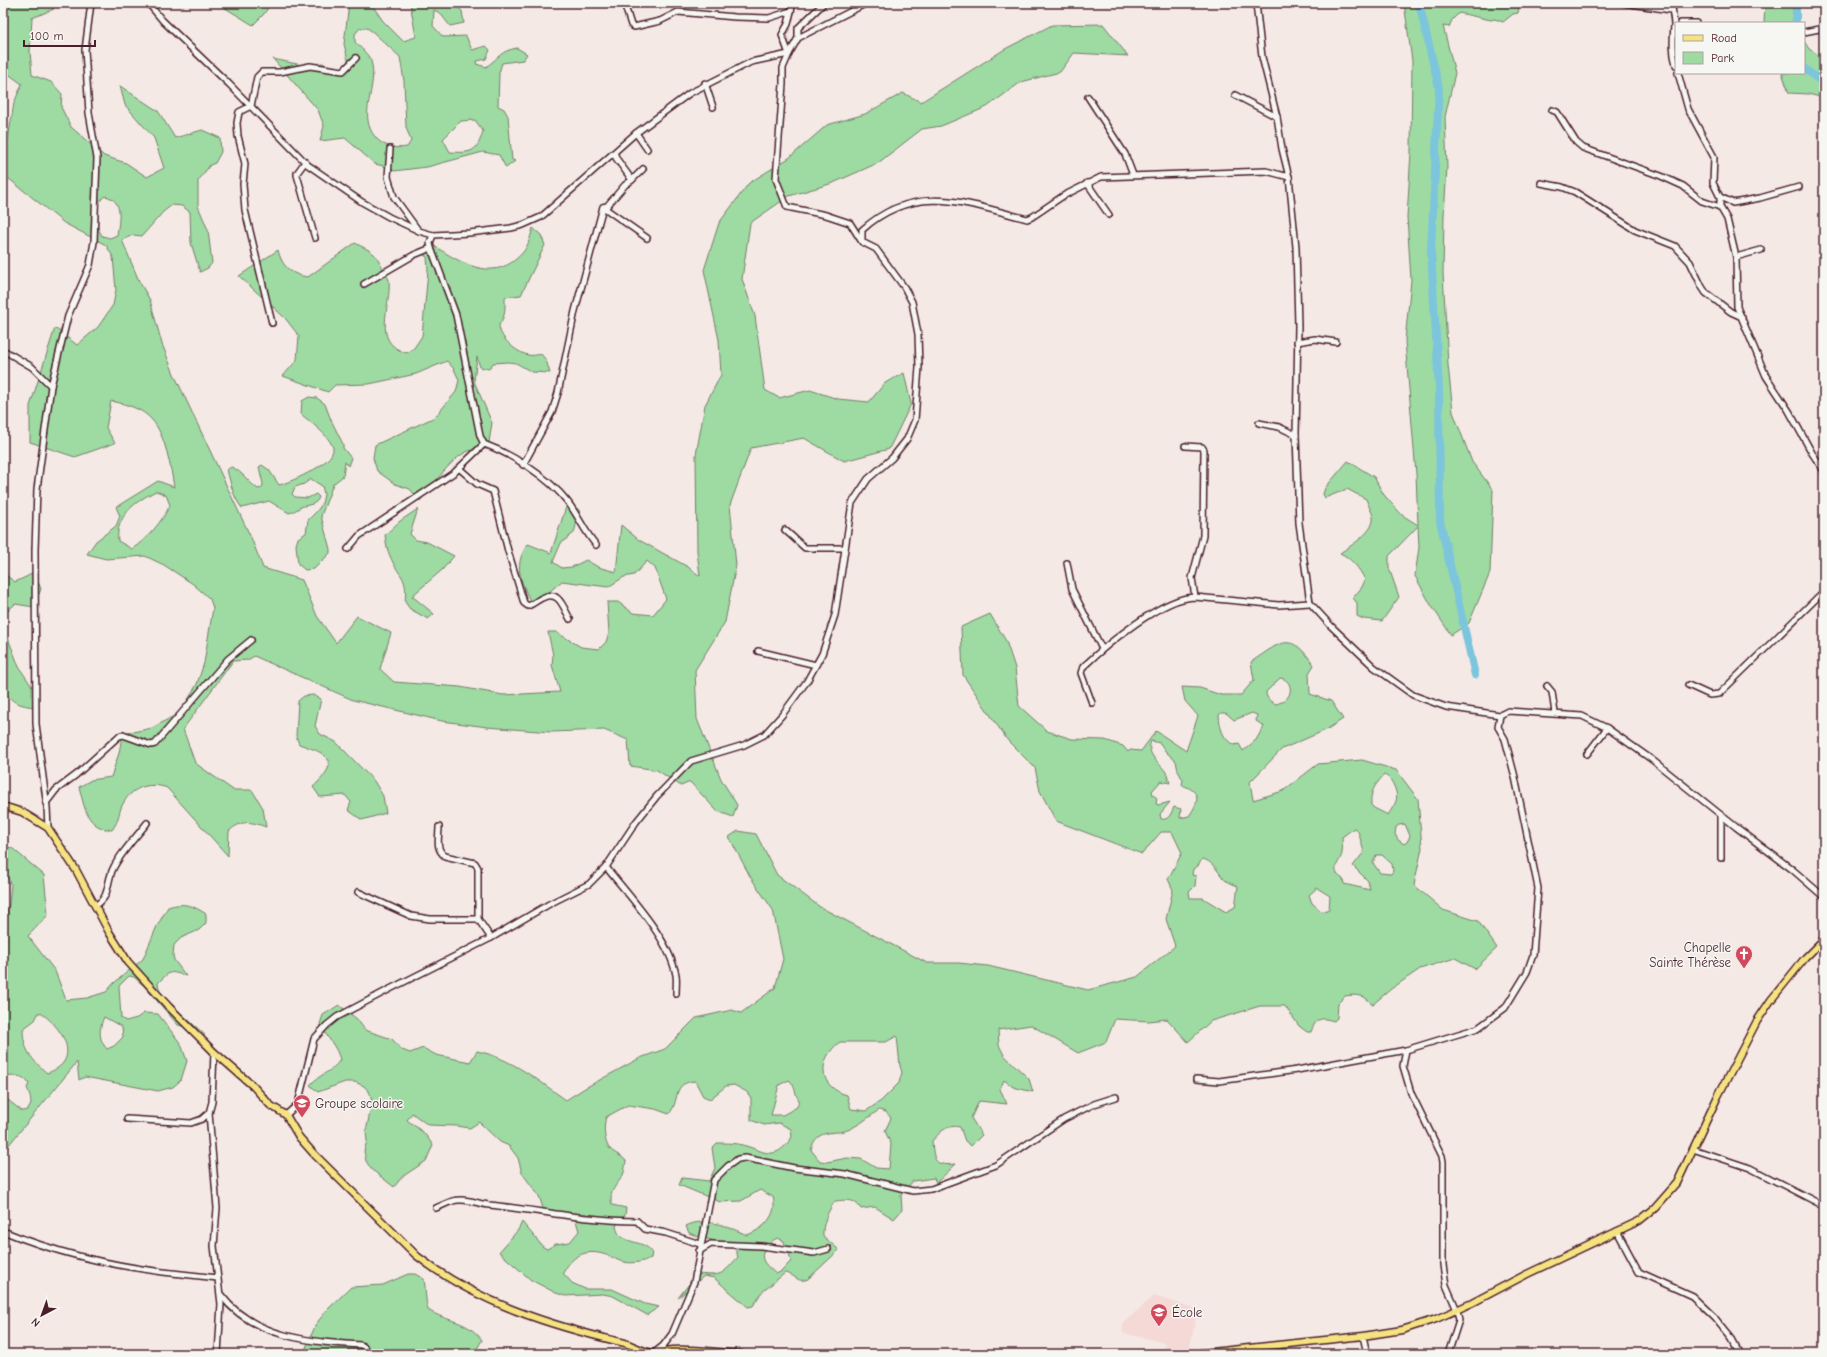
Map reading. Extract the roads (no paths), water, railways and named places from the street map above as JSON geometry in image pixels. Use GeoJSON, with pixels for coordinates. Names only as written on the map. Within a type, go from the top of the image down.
{"type":"FeatureCollection","features":[{"type":"Feature","properties":{"kind":"main road"},"geometry":{"type":"LineString","coordinates":[[3,806],[22,812],[48,828],[76,870],[128,962],[169,1007],[214,1052],[253,1086],[270,1105],[286,1115],[299,1137],[314,1154],[417,1256],[435,1270],[470,1290],[523,1313],[573,1330],[628,1344],[653,1354],[672,1350],[742,1354]]}},
{"type":"Feature","properties":{"kind":"main road"},"geometry":{"type":"LineString","coordinates":[[1192,1354],[1363,1336],[1421,1325],[1457,1310],[1527,1274],[1640,1221],[1664,1199],[1677,1183],[1757,1021],[1801,964],[1824,939]]}},
{"type":"Feature","properties":{"kind":"street"},"geometry":{"type":"LineString","coordinates":[[48,828],[36,724],[35,550],[37,489],[51,386],[68,316],[90,265],[94,242],[97,158],[89,113],[85,50],[91,3]]}},
{"type":"Feature","properties":{"kind":"street"},"geometry":{"type":"LineString","coordinates":[[148,3],[163,21],[251,106],[305,162],[322,176],[362,202],[419,230],[433,235],[511,228],[533,221],[550,211],[636,134],[667,109],[705,83],[751,62],[789,54]]}},
{"type":"Feature","properties":{"kind":"street"},"geometry":{"type":"LineString","coordinates":[[789,54],[782,35],[788,24],[793,3]]}},
{"type":"Feature","properties":{"kind":"street"},"geometry":{"type":"LineString","coordinates":[[286,1115],[298,1104],[314,1039],[327,1025],[386,992],[491,938],[551,903],[588,884],[606,867],[636,822],[657,796],[691,761],[754,741],[764,735],[793,701],[816,665],[835,615],[850,511],[855,497],[868,479],[903,445],[907,439],[913,426],[917,401],[919,368],[917,324],[912,302],[904,288],[876,249],[862,242],[850,223],[826,215],[787,207],[776,178],[783,68],[798,38],[798,28],[824,3]]}},
{"type":"Feature","properties":{"kind":"street"},"geometry":{"type":"LineString","coordinates":[[798,38],[867,3]]}},
{"type":"Feature","properties":{"kind":"street"},"geometry":{"type":"LineString","coordinates":[[1256,3],[1262,57],[1277,117],[1282,149],[1289,177],[1296,247],[1296,435],[1300,535],[1310,603],[1331,626],[1374,667],[1413,695],[1446,707],[1500,715],[1508,711],[1582,716],[1607,728],[1651,758],[1721,815],[1793,870],[1824,898]]}},
{"type":"Feature","properties":{"kind":"street"},"geometry":{"type":"LineString","coordinates":[[1624,3],[1671,10]]}},
{"type":"Feature","properties":{"kind":"street"},"geometry":{"type":"LineString","coordinates":[[1673,3],[1671,10],[1675,23],[1675,56]]}},
{"type":"Feature","properties":{"kind":"street"},"geometry":{"type":"LineString","coordinates":[[625,6],[631,25],[634,27],[660,21],[678,12],[735,17],[769,18],[791,11]]}},
{"type":"Feature","properties":{"kind":"street"},"geometry":{"type":"LineString","coordinates":[[1805,32],[1824,28]]}},
{"type":"Feature","properties":{"kind":"street"},"geometry":{"type":"LineString","coordinates":[[251,106],[257,76],[262,72],[280,72],[310,66],[343,71],[356,58]]}},
{"type":"Feature","properties":{"kind":"street"},"geometry":{"type":"LineString","coordinates":[[1678,74],[1688,109],[1714,157],[1712,178],[1720,197],[1720,207],[1727,219],[1736,257],[1736,303],[1766,376],[1789,411],[1812,453],[1824,471]]}},
{"type":"Feature","properties":{"kind":"street"},"geometry":{"type":"LineString","coordinates":[[705,83],[713,107]]}},
{"type":"Feature","properties":{"kind":"street"},"geometry":{"type":"LineString","coordinates":[[1235,94],[1277,117]]}},
{"type":"Feature","properties":{"kind":"street"},"geometry":{"type":"LineString","coordinates":[[1088,97],[1125,154],[1134,175]]}},
{"type":"Feature","properties":{"kind":"street"},"geometry":{"type":"LineString","coordinates":[[251,106],[239,112],[237,118],[238,136],[245,164],[243,184],[244,206],[272,324]]}},
{"type":"Feature","properties":{"kind":"street"},"geometry":{"type":"LineString","coordinates":[[1552,110],[1557,112],[1576,142],[1582,148],[1661,176],[1683,186],[1702,201],[1720,207]]}},
{"type":"Feature","properties":{"kind":"street"},"geometry":{"type":"LineString","coordinates":[[636,134],[647,149]]}},
{"type":"Feature","properties":{"kind":"street"},"geometry":{"type":"LineString","coordinates":[[390,149],[388,177],[394,197],[419,230]]}},
{"type":"Feature","properties":{"kind":"street"},"geometry":{"type":"LineString","coordinates":[[615,154],[616,158],[632,180]]}},
{"type":"Feature","properties":{"kind":"street"},"geometry":{"type":"LineString","coordinates":[[305,162],[297,175],[315,238]]}},
{"type":"Feature","properties":{"kind":"street"},"geometry":{"type":"LineString","coordinates":[[603,207],[607,206],[643,169]]}},
{"type":"Feature","properties":{"kind":"street"},"geometry":{"type":"LineString","coordinates":[[862,242],[862,230],[871,222],[888,211],[908,203],[941,200],[1030,219],[1063,196],[1101,177],[1266,171],[1289,177]]}},
{"type":"Feature","properties":{"kind":"street"},"geometry":{"type":"LineString","coordinates":[[1087,183],[1109,215]]}},
{"type":"Feature","properties":{"kind":"street"},"geometry":{"type":"LineString","coordinates":[[1541,183],[1562,187],[1575,192],[1635,230],[1675,246],[1690,262],[1706,293],[1731,312],[1742,317]]}},
{"type":"Feature","properties":{"kind":"street"},"geometry":{"type":"LineString","coordinates":[[1720,197],[1733,203],[1760,198],[1799,187]]}},
{"type":"Feature","properties":{"kind":"street"},"geometry":{"type":"LineString","coordinates":[[603,207],[647,238]]}},
{"type":"Feature","properties":{"kind":"street"},"geometry":{"type":"LineString","coordinates":[[524,465],[549,418],[558,393],[574,312],[603,207]]}},
{"type":"Feature","properties":{"kind":"street"},"geometry":{"type":"LineString","coordinates":[[433,235],[430,243],[431,248],[456,315],[480,436],[484,444],[508,454],[558,491],[573,510],[585,532],[596,544]]}},
{"type":"Feature","properties":{"kind":"street"},"geometry":{"type":"LineString","coordinates":[[364,284],[414,255],[431,248]]}},
{"type":"Feature","properties":{"kind":"street"},"geometry":{"type":"LineString","coordinates":[[1736,257],[1761,250]]}},
{"type":"Feature","properties":{"kind":"street"},"geometry":{"type":"LineString","coordinates":[[1297,342],[1315,339],[1336,342]]}},
{"type":"Feature","properties":{"kind":"street"},"geometry":{"type":"LineString","coordinates":[[3,350],[32,368],[51,386]]}},
{"type":"Feature","properties":{"kind":"street"},"geometry":{"type":"LineString","coordinates":[[1258,423],[1279,427],[1296,435]]}},
{"type":"Feature","properties":{"kind":"street"},"geometry":{"type":"LineString","coordinates":[[348,549],[359,536],[460,469],[484,444]]}},
{"type":"Feature","properties":{"kind":"street"},"geometry":{"type":"LineString","coordinates":[[1185,446],[1202,446],[1204,450],[1203,536],[1192,578],[1195,597]]}},
{"type":"Feature","properties":{"kind":"street"},"geometry":{"type":"LineString","coordinates":[[460,469],[477,484],[493,491],[508,551],[524,603],[528,606],[536,603],[542,598],[556,596],[559,598],[570,619]]}},
{"type":"Feature","properties":{"kind":"street"},"geometry":{"type":"LineString","coordinates":[[785,530],[805,548],[845,548]]}},
{"type":"Feature","properties":{"kind":"street"},"geometry":{"type":"LineString","coordinates":[[1067,563],[1072,588],[1102,649]]}},
{"type":"Feature","properties":{"kind":"street"},"geometry":{"type":"LineString","coordinates":[[1688,685],[1710,695],[1719,694],[1824,591]]}},
{"type":"Feature","properties":{"kind":"street"},"geometry":{"type":"LineString","coordinates":[[1092,703],[1081,670],[1082,667],[1118,636],[1169,604],[1182,598],[1195,597],[1279,605],[1310,603]]}},
{"type":"Feature","properties":{"kind":"street"},"geometry":{"type":"LineString","coordinates":[[46,803],[56,790],[76,775],[119,736],[123,735],[151,745],[155,744],[228,659],[251,640]]}},
{"type":"Feature","properties":{"kind":"street"},"geometry":{"type":"LineString","coordinates":[[758,651],[816,665]]}},
{"type":"Feature","properties":{"kind":"street"},"geometry":{"type":"LineString","coordinates":[[1548,686],[1552,692],[1555,713]]}},
{"type":"Feature","properties":{"kind":"street"},"geometry":{"type":"LineString","coordinates":[[1196,1079],[1219,1080],[1297,1070],[1406,1050],[1482,1026],[1499,1013],[1510,1001],[1527,972],[1533,955],[1538,888],[1515,777],[1505,738],[1498,727],[1500,715]]}},
{"type":"Feature","properties":{"kind":"street"},"geometry":{"type":"LineString","coordinates":[[1587,754],[1607,728]]}},
{"type":"Feature","properties":{"kind":"street"},"geometry":{"type":"LineString","coordinates":[[1721,815],[1721,858]]}},
{"type":"Feature","properties":{"kind":"street"},"geometry":{"type":"LineString","coordinates":[[95,906],[102,901],[107,892],[114,866],[147,823]]}},
{"type":"Feature","properties":{"kind":"street"},"geometry":{"type":"LineString","coordinates":[[439,827],[438,849],[441,853],[445,856],[474,863],[478,868],[478,919],[491,938]]}},
{"type":"Feature","properties":{"kind":"street"},"geometry":{"type":"LineString","coordinates":[[606,867],[657,933],[671,960],[677,976],[676,994]]}},
{"type":"Feature","properties":{"kind":"street"},"geometry":{"type":"LineString","coordinates":[[358,892],[411,916],[430,919],[478,919]]}},
{"type":"Feature","properties":{"kind":"street"},"geometry":{"type":"LineString","coordinates":[[1406,1050],[1403,1066],[1410,1088],[1443,1162],[1444,1214],[1442,1258],[1446,1285],[1457,1310],[1458,1324],[1448,1354]]}},
{"type":"Feature","properties":{"kind":"street"},"geometry":{"type":"LineString","coordinates":[[214,1052],[212,1102],[209,1113],[216,1176],[217,1208],[214,1246],[221,1304],[218,1354]]}},
{"type":"Feature","properties":{"kind":"street"},"geometry":{"type":"LineString","coordinates":[[653,1354],[663,1346],[672,1334],[694,1282],[700,1244],[714,1180],[722,1171],[738,1159],[752,1159],[794,1168],[846,1174],[913,1191],[931,1189],[996,1165],[1064,1119],[1094,1104],[1116,1097]]}},
{"type":"Feature","properties":{"kind":"street"},"geometry":{"type":"LineString","coordinates":[[127,1119],[192,1123],[202,1119],[209,1113]]}},
{"type":"Feature","properties":{"kind":"street"},"geometry":{"type":"LineString","coordinates":[[1693,1148],[1750,1168],[1824,1206]]}},
{"type":"Feature","properties":{"kind":"street"},"geometry":{"type":"LineString","coordinates":[[436,1208],[454,1200],[466,1199],[486,1205],[522,1208],[608,1221],[637,1221],[645,1229],[666,1233],[700,1244]]}},
{"type":"Feature","properties":{"kind":"street"},"geometry":{"type":"LineString","coordinates":[[3,1231],[50,1249],[90,1258],[162,1272],[218,1278]]}},
{"type":"Feature","properties":{"kind":"street"},"geometry":{"type":"LineString","coordinates":[[1617,1231],[1639,1272],[1692,1296],[1714,1317],[1732,1340],[1740,1354]]}},
{"type":"Feature","properties":{"kind":"street"},"geometry":{"type":"LineString","coordinates":[[699,1251],[711,1244],[761,1246],[814,1253],[828,1249]]}},
{"type":"Feature","properties":{"kind":"street"},"geometry":{"type":"LineString","coordinates":[[219,1293],[238,1314],[271,1330],[300,1340],[361,1346],[367,1354]]}},
{"type":"Feature","properties":{"kind":"street"},"geometry":{"type":"LineString","coordinates":[[1363,1336],[1367,1354]]}},
{"type":"Feature","properties":{"kind":"waterway"},"geometry":{"type":"LineString","coordinates":[[1419,3],[1439,88],[1431,251],[1439,389],[1440,521],[1475,675]]}},
{"type":"Feature","properties":{"kind":"waterway"},"geometry":{"type":"LineString","coordinates":[[1796,3],[1796,22]]}},
{"type":"Feature","properties":{"kind":"waterway"},"geometry":{"type":"LineString","coordinates":[[1805,69],[1824,84]]}},
{"type":"Feature","properties":{"kind":"place","name":"Chapelle Sainte Thérèse"},"geometry":{"type":"Point","coordinates":[1744,969]}},
{"type":"Feature","properties":{"kind":"place","name":"Groupe scolaire"},"geometry":{"type":"Point","coordinates":[302,1118]}},
{"type":"Feature","properties":{"kind":"place","name":"École"},"geometry":{"type":"Point","coordinates":[1159,1327]}}]}
